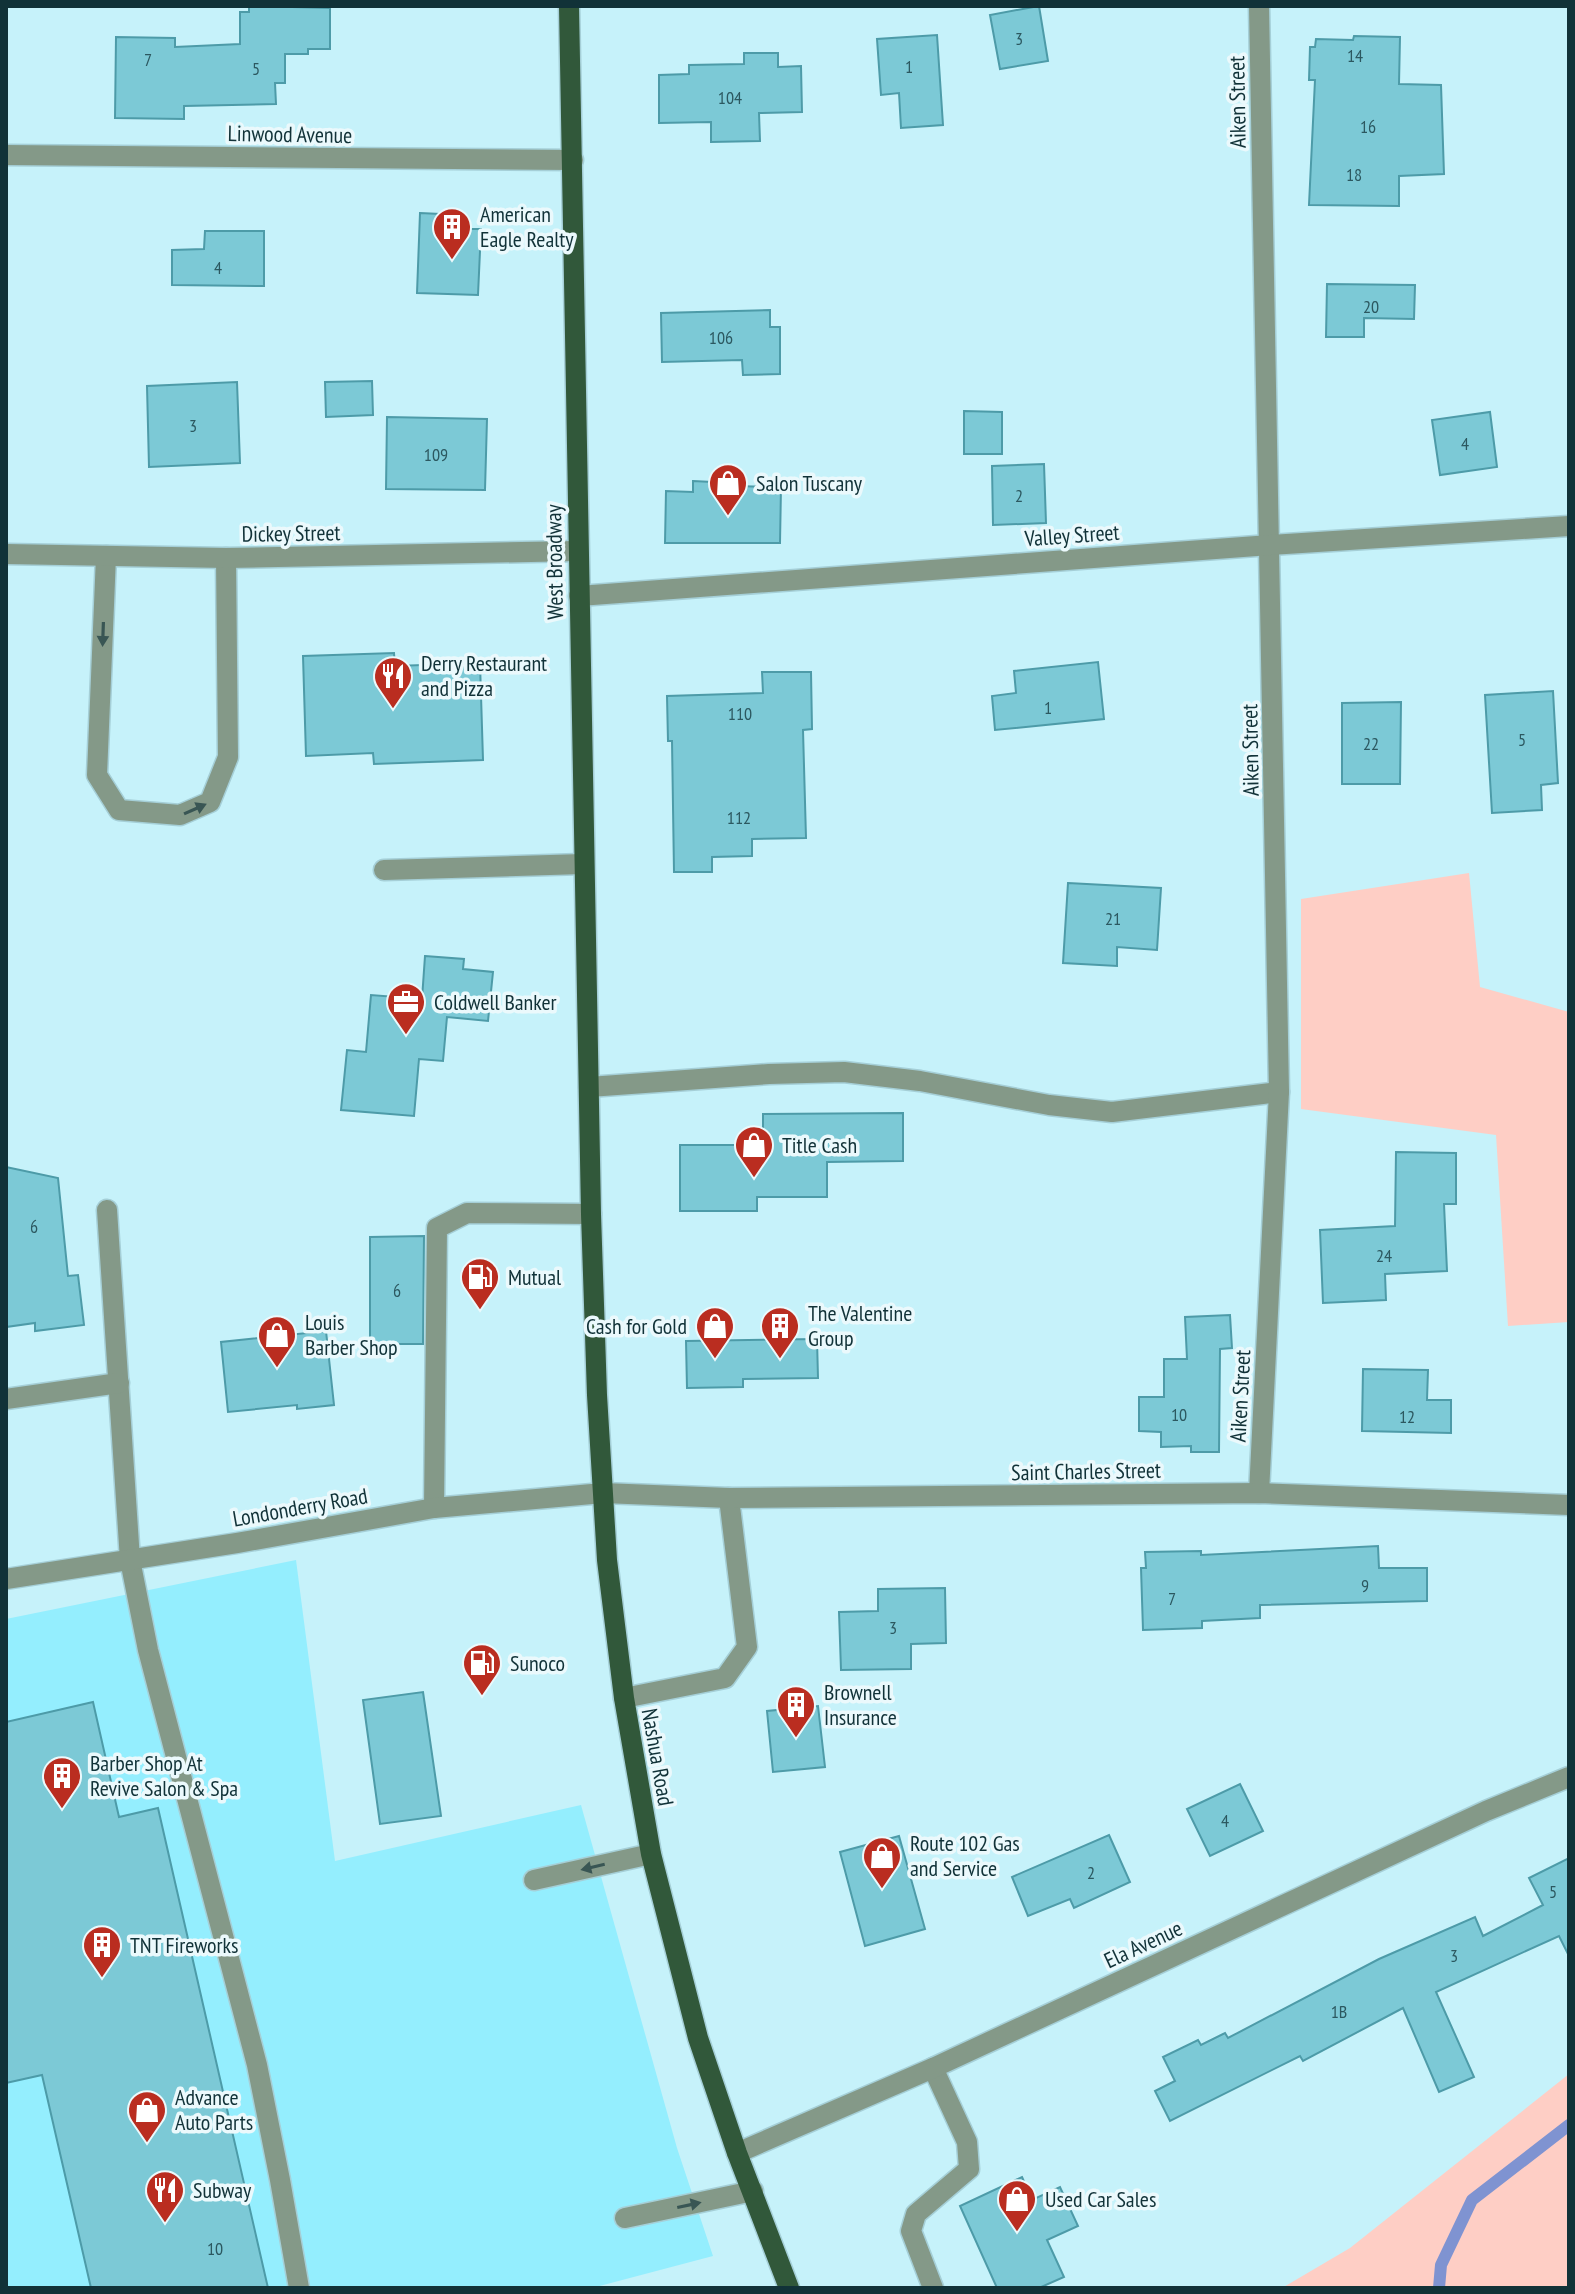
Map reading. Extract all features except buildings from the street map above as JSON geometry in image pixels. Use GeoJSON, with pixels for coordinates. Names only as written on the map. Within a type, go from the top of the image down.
{"type":"FeatureCollection","features":[{"type":"Feature","properties":{"kind":"main road","name":"West Broadway"},"geometry":{"type":"LineString","coordinates":[[569,6],[591,1214]]}},
{"type":"Feature","properties":{"kind":"main road","name":"Nashua Road"},"geometry":{"type":"LineString","coordinates":[[591,1214],[607,1560],[624,1698],[651,1854],[698,2038],[785,2287]]}},
{"type":"Feature","properties":{"kind":"street","name":"Aiken Street"},"geometry":{"type":"LineString","coordinates":[[1259,6],[1279,1092],[1259,1493]]}},
{"type":"Feature","properties":{"kind":"street","name":"Linwood Avenue"},"geometry":{"type":"LineString","coordinates":[[6,155],[573,160]]}},
{"type":"Feature","properties":{"kind":"street","name":"Valley Street"},"geometry":{"type":"LineString","coordinates":[[579,596],[1569,526]]}},
{"type":"Feature","properties":{"kind":"street","name":"Dickey Street"},"geometry":{"type":"LineString","coordinates":[[6,554],[226,558],[577,551]]}},
{"type":"Feature","properties":{"kind":"street"},"geometry":{"type":"LineString","coordinates":[[106,556],[97,775],[119,810],[180,815],[210,802],[228,757],[226,558]]}},
{"type":"Feature","properties":{"kind":"street"},"geometry":{"type":"LineString","coordinates":[[384,870],[583,864]]}},
{"type":"Feature","properties":{"kind":"street"},"geometry":{"type":"LineString","coordinates":[[589,1087],[844,1072],[1112,1112],[1279,1092]]}},
{"type":"Feature","properties":{"kind":"street"},"geometry":{"type":"LineString","coordinates":[[107,1210],[130,1560],[148,1650],[257,2065],[299,2288]]}},
{"type":"Feature","properties":{"kind":"street"},"geometry":{"type":"LineString","coordinates":[[434,1508],[437,1228],[467,1213],[591,1214]]}},
{"type":"Feature","properties":{"kind":"street"},"geometry":{"type":"LineString","coordinates":[[6,1399],[119,1383]]}},
{"type":"Feature","properties":{"kind":"street","name":"Saint Charles Street"},"geometry":{"type":"LineString","coordinates":[[603,1493],[729,1498],[1259,1493],[1569,1505]]}},
{"type":"Feature","properties":{"kind":"street","name":"Londonderry Road"},"geometry":{"type":"LineString","coordinates":[[6,1579],[434,1508],[603,1493]]}},
{"type":"Feature","properties":{"kind":"street"},"geometry":{"type":"LineString","coordinates":[[624,1698],[725,1678],[747,1647],[729,1498]]}},
{"type":"Feature","properties":{"kind":"street","name":"Ela Avenue"},"geometry":{"type":"LineString","coordinates":[[737,2153],[933,2068],[1486,1811],[1569,1777]]}},
{"type":"Feature","properties":{"kind":"street"},"geometry":{"type":"LineString","coordinates":[[534,1880],[651,1854]]}},
{"type":"Feature","properties":{"kind":"street"},"geometry":{"type":"LineString","coordinates":[[933,2068],[967,2142],[969,2169],[916,2214],[911,2231],[933,2288]]}},
{"type":"Feature","properties":{"kind":"street"},"geometry":{"type":"LineString","coordinates":[[625,2218],[753,2191]]}},
{"type":"Feature","properties":{"kind":"shaded area"},"geometry":{"type":"Polygon","coordinates":[[[1469,873],[1480,987],[1569,1012],[1569,1322],[1508,1326],[1496,1135],[1301,1109],[1301,899],[1469,873]]]}},
{"type":"Feature","properties":{"kind":"shaded area"},"geometry":{"type":"Polygon","coordinates":[[[296,1560],[335,1861],[581,1805],[677,2148],[713,2256],[592,2288],[6,2288],[6,1619],[296,1560]]]}},
{"type":"Feature","properties":{"kind":"shaded area"},"geometry":{"type":"Polygon","coordinates":[[[1569,2074],[1569,2288],[1282,2288],[1350,2248],[1569,2074]]]}},
{"type":"Feature","properties":{"kind":"waterway"},"geometry":{"type":"LineString","coordinates":[[1439,2288],[1441,2265],[1472,2200],[1569,2125]]}},
{"type":"Feature","properties":{"kind":"place","name":"American Eagle Realty"},"geometry":{"type":"Point","coordinates":[452,261]}},
{"type":"Feature","properties":{"kind":"place","name":"Salon Tuscany"},"geometry":{"type":"Point","coordinates":[728,517]}},
{"type":"Feature","properties":{"kind":"place","name":"Derry Restaurant and Pizza"},"geometry":{"type":"Point","coordinates":[393,710]}},
{"type":"Feature","properties":{"kind":"place","name":"Coldwell Banker"},"geometry":{"type":"Point","coordinates":[406,1036]}},
{"type":"Feature","properties":{"kind":"place","name":"Title Cash"},"geometry":{"type":"Point","coordinates":[754,1179]}},
{"type":"Feature","properties":{"kind":"place","name":"Mutual"},"geometry":{"type":"Point","coordinates":[480,1311]}},
{"type":"Feature","properties":{"kind":"place","name":"Cash for Gold"},"geometry":{"type":"Point","coordinates":[715,1360]}},
{"type":"Feature","properties":{"kind":"place","name":"The Valentine Group"},"geometry":{"type":"Point","coordinates":[780,1360]}},
{"type":"Feature","properties":{"kind":"place","name":"Louis Barber Shop"},"geometry":{"type":"Point","coordinates":[277,1369]}},
{"type":"Feature","properties":{"kind":"place","name":"Sunoco"},"geometry":{"type":"Point","coordinates":[482,1697]}},
{"type":"Feature","properties":{"kind":"place","name":"Brownell Insurance"},"geometry":{"type":"Point","coordinates":[796,1739]}},
{"type":"Feature","properties":{"kind":"place","name":"Barber Shop At Revive Salon & Spa"},"geometry":{"type":"Point","coordinates":[62,1810]}},
{"type":"Feature","properties":{"kind":"place","name":"Route 102 Gas and Service"},"geometry":{"type":"Point","coordinates":[882,1890]}},
{"type":"Feature","properties":{"kind":"place","name":"TNT Fireworks"},"geometry":{"type":"Point","coordinates":[102,1979]}},
{"type":"Feature","properties":{"kind":"place","name":"Advance Auto Parts"},"geometry":{"type":"Point","coordinates":[147,2144]}},
{"type":"Feature","properties":{"kind":"place","name":"Subway"},"geometry":{"type":"Point","coordinates":[165,2224]}},
{"type":"Feature","properties":{"kind":"place","name":"Used Car Sales"},"geometry":{"type":"Point","coordinates":[1017,2233]}}]}
